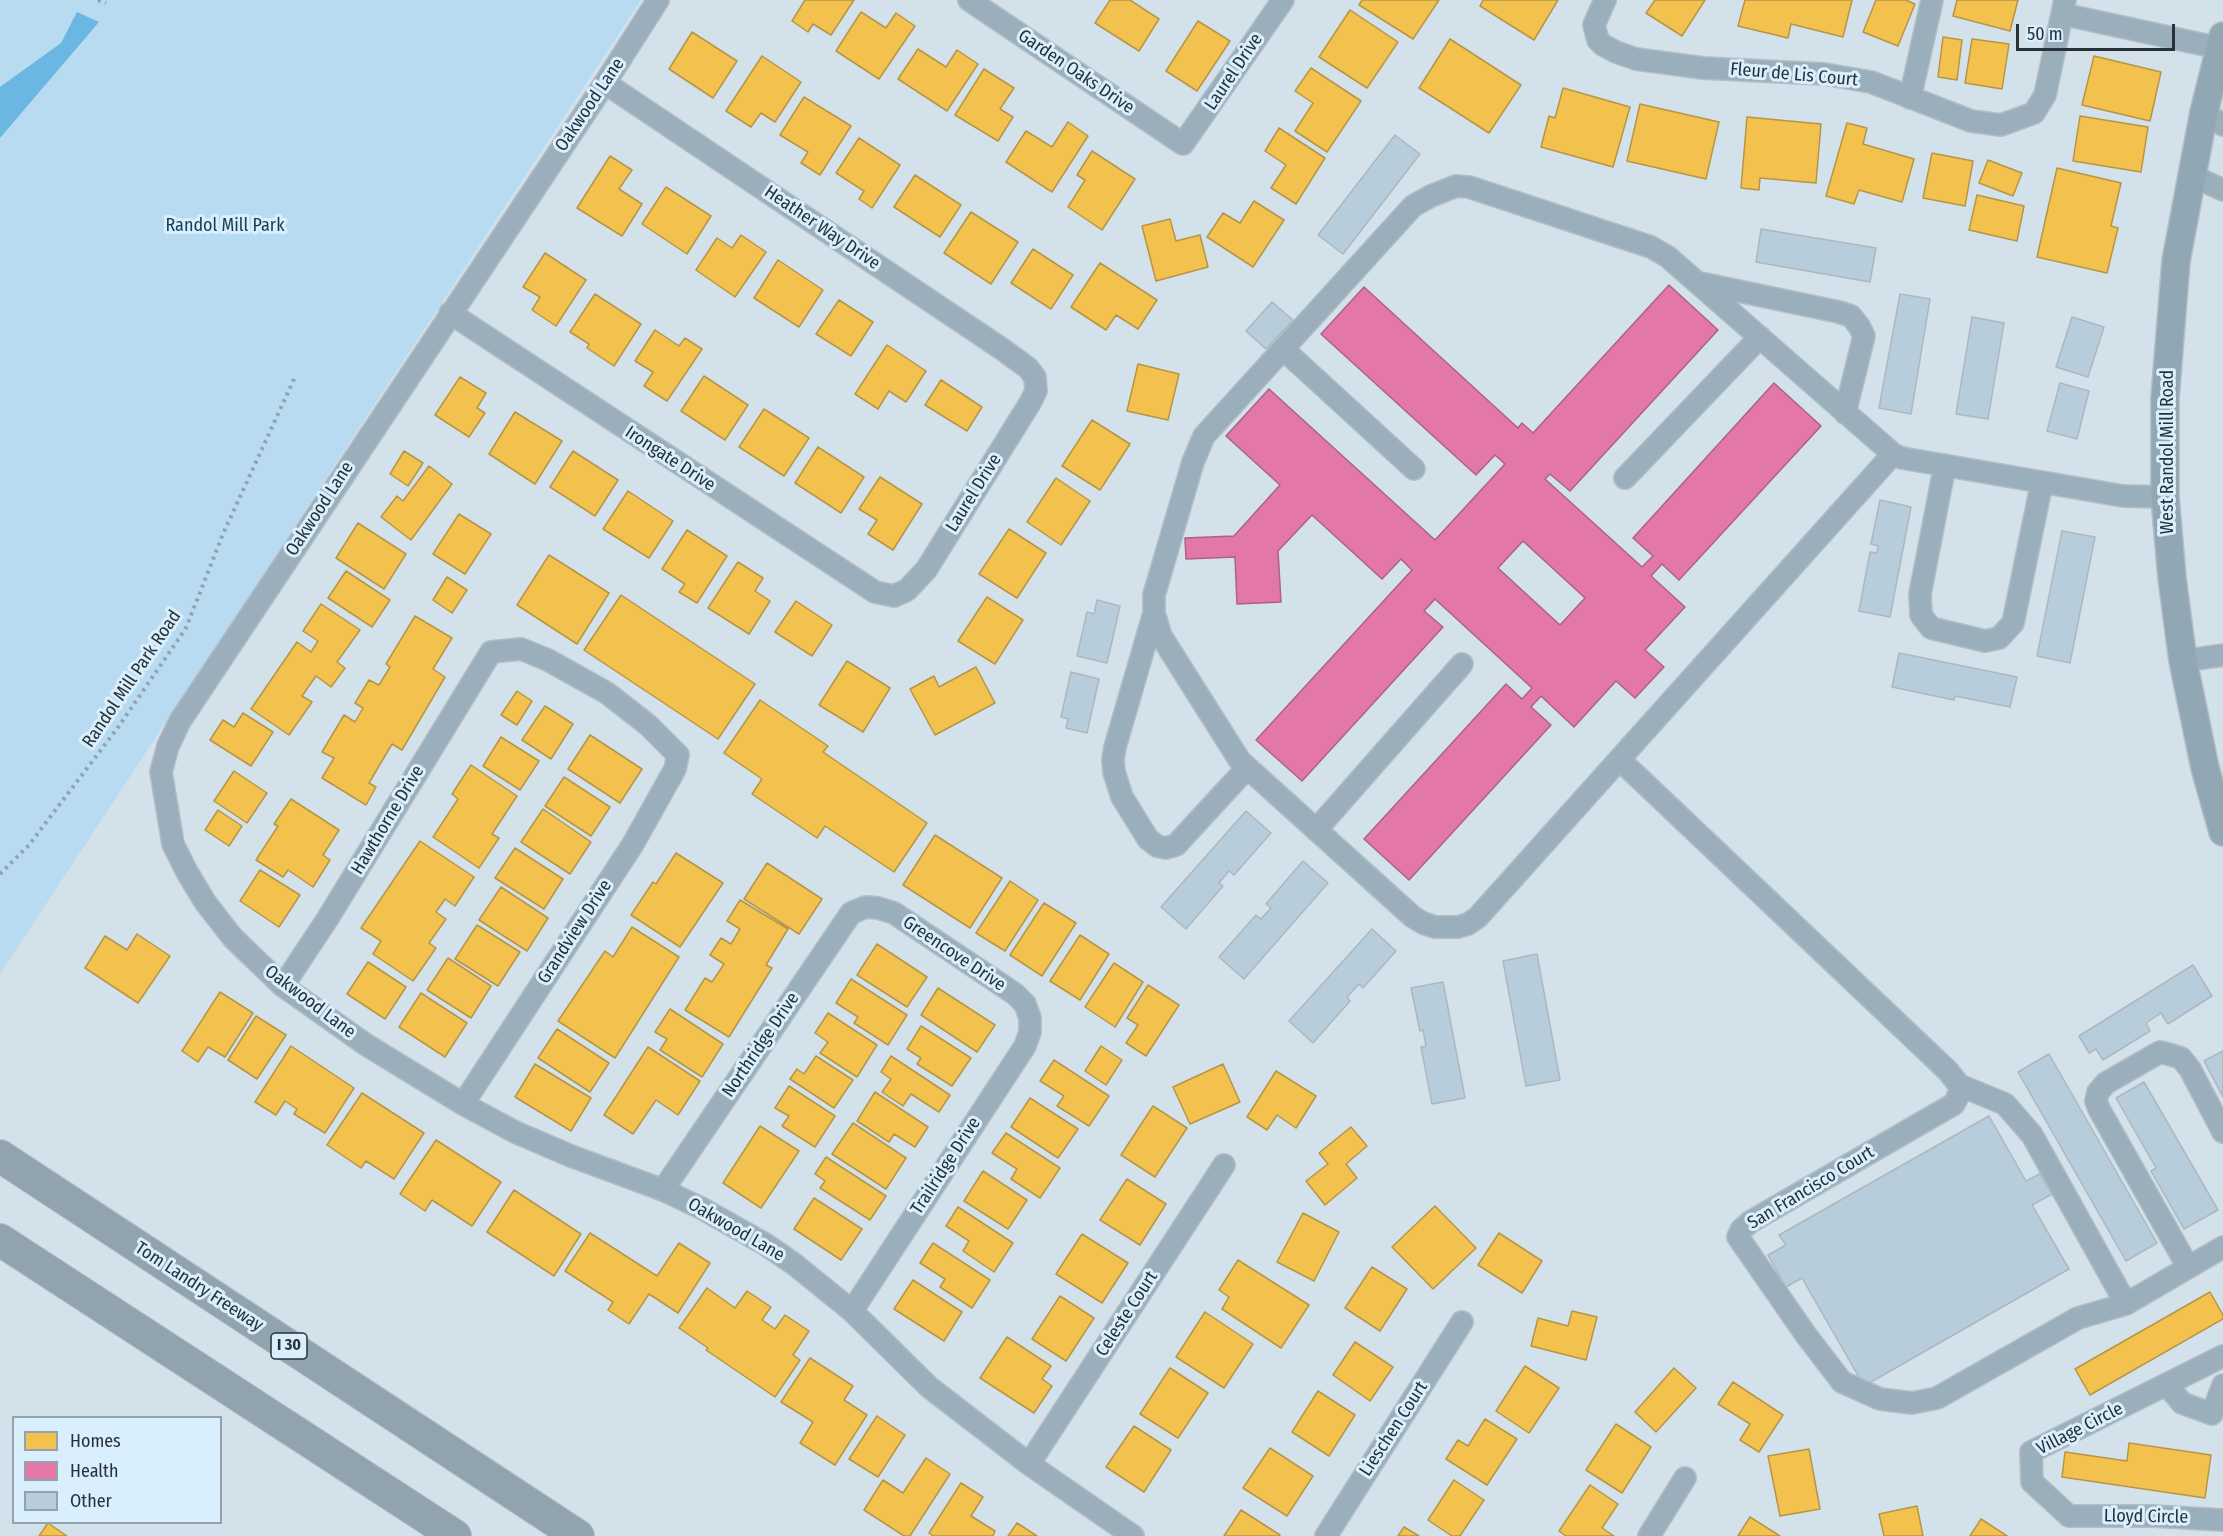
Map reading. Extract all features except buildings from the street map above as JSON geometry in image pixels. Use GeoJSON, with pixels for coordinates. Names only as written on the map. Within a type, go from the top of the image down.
{"type":"FeatureCollection","features":[{"type":"Feature","properties":{"kind":"highway","name":"Tom Landry Freeway"},"geometry":{"type":"LineString","coordinates":[[0,1156],[578,1536]]}},
{"type":"Feature","properties":{"kind":"highway"},"geometry":{"type":"LineString","coordinates":[[0,1240],[455,1536]]}},
{"type":"Feature","properties":{"kind":"main road","name":"West Randol Mill Road"},"geometry":{"type":"LineString","coordinates":[[2221,42],[2213,119],[2191,175],[2176,261],[2166,375],[2165,497],[2172,578],[2183,661],[2205,768],[2223,832]]}},
{"type":"Feature","properties":{"kind":"street","name":"Oakwood Lane"},"geometry":{"type":"LineString","coordinates":[[658,0],[180,721],[168,746],[161,772],[173,844],[205,902],[233,938],[283,986],[365,1044],[463,1104],[515,1132],[663,1190],[701,1208],[765,1244],[794,1264],[852,1311],[929,1387],[1029,1464],[1133,1536]]}},
{"type":"Feature","properties":{"kind":"street","name":"Garden Oaks Drive"},"geometry":{"type":"LineString","coordinates":[[969,0],[1183,144]]}},
{"type":"Feature","properties":{"kind":"street","name":"Laurel Drive"},"geometry":{"type":"LineString","coordinates":[[1183,144],[1283,0]]}},
{"type":"Feature","properties":{"kind":"street","name":"Fleur de Lis Court"},"geometry":{"type":"LineString","coordinates":[[1605,0],[1594,25],[1598,40],[1616,52],[1636,59],[1703,68],[1824,74],[1871,82],[1971,121],[2001,125],[2034,113],[2045,94],[2064,7],[2221,42]]}},
{"type":"Feature","properties":{"kind":"street"},"geometry":{"type":"LineString","coordinates":[[1910,98],[1932,0]]}},
{"type":"Feature","properties":{"kind":"street","name":"Heather Way Drive"},"geometry":{"type":"LineString","coordinates":[[605,83],[1002,349],[1028,368],[1035,377]]}},
{"type":"Feature","properties":{"kind":"street"},"geometry":{"type":"LineString","coordinates":[[2191,175],[2223,190]]}},
{"type":"Feature","properties":{"kind":"street"},"geometry":{"type":"LineString","coordinates":[[1247,768],[1176,845],[1166,848],[1157,846],[1148,839],[1122,796],[1114,772],[1115,747],[1154,614],[1154,596],[1193,462],[1204,436],[1413,206],[1456,186],[1469,187],[1651,247],[1668,257],[1845,413],[1893,454],[1902,458],[2123,496],[2165,497]]}},
{"type":"Feature","properties":{"kind":"street"},"geometry":{"type":"LineString","coordinates":[[1699,283],[1851,316],[1864,336],[1845,413]]}},
{"type":"Feature","properties":{"kind":"street","name":"Irongate Drive"},"geometry":{"type":"LineString","coordinates":[[450,314],[845,573],[875,592],[894,596]]}},
{"type":"Feature","properties":{"kind":"street"},"geometry":{"type":"LineString","coordinates":[[1625,478],[1760,337]]}},
{"type":"Feature","properties":{"kind":"street"},"geometry":{"type":"LineString","coordinates":[[1283,349],[1414,469]]}},
{"type":"Feature","properties":{"kind":"street","name":"Laurel Drive"},"geometry":{"type":"LineString","coordinates":[[894,596],[907,590],[926,570],[1030,403],[1036,391],[1035,377]]}},
{"type":"Feature","properties":{"kind":"street"},"geometry":{"type":"LineString","coordinates":[[1154,614],[1161,636],[1240,761],[1413,917],[1435,927],[1458,927],[1478,917],[1893,454]]}},
{"type":"Feature","properties":{"kind":"street"},"geometry":{"type":"LineString","coordinates":[[1945,465],[1920,594],[1921,615],[1931,628],[1985,641],[1999,638],[2013,623],[2042,482]]}},
{"type":"Feature","properties":{"kind":"street","name":"Hawthorne Drive"},"geometry":{"type":"LineString","coordinates":[[283,986],[328,918],[491,652],[521,649],[548,660],[607,693],[648,725],[678,755]]}},
{"type":"Feature","properties":{"kind":"street"},"geometry":{"type":"LineString","coordinates":[[2183,661],[2223,655]]}},
{"type":"Feature","properties":{"kind":"street"},"geometry":{"type":"LineString","coordinates":[[1316,831],[1462,663]]}},
{"type":"Feature","properties":{"kind":"street","name":"Grandview Drive"},"geometry":{"type":"LineString","coordinates":[[463,1104],[633,844],[675,770],[678,755]]}},
{"type":"Feature","properties":{"kind":"street"},"geometry":{"type":"LineString","coordinates":[[1620,760],[1959,1084],[2005,1104],[2032,1135],[2126,1304]]}},
{"type":"Feature","properties":{"kind":"street","name":"Greencove Drive"},"geometry":{"type":"LineString","coordinates":[[866,907],[894,913],[1015,994],[1025,1004],[1030,1018]]}},
{"type":"Feature","properties":{"kind":"street","name":"Northridge Drive"},"geometry":{"type":"LineString","coordinates":[[663,1190],[851,913],[866,907]]}},
{"type":"Feature","properties":{"kind":"street","name":"Trailridge Drive"},"geometry":{"type":"LineString","coordinates":[[852,1311],[1025,1046],[1030,1032],[1030,1018]]}},
{"type":"Feature","properties":{"kind":"street"},"geometry":{"type":"LineString","coordinates":[[2188,1267],[2099,1109],[2096,1101],[2098,1092],[2106,1083],[2160,1052],[2181,1058],[2190,1069],[2223,1132]]}},
{"type":"Feature","properties":{"kind":"street","name":"San Francisco Court"},"geometry":{"type":"LineString","coordinates":[[1959,1084],[1960,1092],[1954,1104],[1750,1222],[1738,1237],[1806,1335],[1842,1382],[1880,1399],[1911,1403],[1937,1398],[2078,1318],[2126,1304],[2223,1247]]}},
{"type":"Feature","properties":{"kind":"street","name":"Celeste Court"},"geometry":{"type":"LineString","coordinates":[[1029,1464],[1224,1164]]}},
{"type":"Feature","properties":{"kind":"street","name":"Lieschen Court"},"geometry":{"type":"LineString","coordinates":[[1326,1536],[1462,1322]]}},
{"type":"Feature","properties":{"kind":"street","name":"Village Circle"},"geometry":{"type":"LineString","coordinates":[[2069,1516],[2032,1482],[2031,1452],[2223,1356]]}},
{"type":"Feature","properties":{"kind":"street"},"geometry":{"type":"LineString","coordinates":[[2168,1385],[2182,1403],[2212,1414],[2223,1385]]}},
{"type":"Feature","properties":{"kind":"street"},"geometry":{"type":"LineString","coordinates":[[1649,1536],[1685,1478]]}},
{"type":"Feature","properties":{"kind":"street","name":"Lloyd Circle"},"geometry":{"type":"LineString","coordinates":[[2069,1516],[2153,1516],[2223,1520]]}},
{"type":"Feature","properties":{"kind":"path"},"geometry":{"type":"LineString","coordinates":[[98,0],[106,3]]}},
{"type":"Feature","properties":{"kind":"path","name":"Randol Mill Park Road"},"geometry":{"type":"LineString","coordinates":[[0,874],[29,845],[85,772],[186,628],[223,534],[295,378]]}},
{"type":"Feature","properties":{"kind":"green space","name":"Randol Mill Park"},"geometry":{"type":"Polygon","coordinates":[[[0,0],[641,0],[0,974],[0,0]]]}},
{"type":"Feature","properties":{"kind":"water"},"geometry":{"type":"Polygon","coordinates":[[[77,12],[99,22],[0,138],[0,87],[61,43],[77,12]]]}}]}
